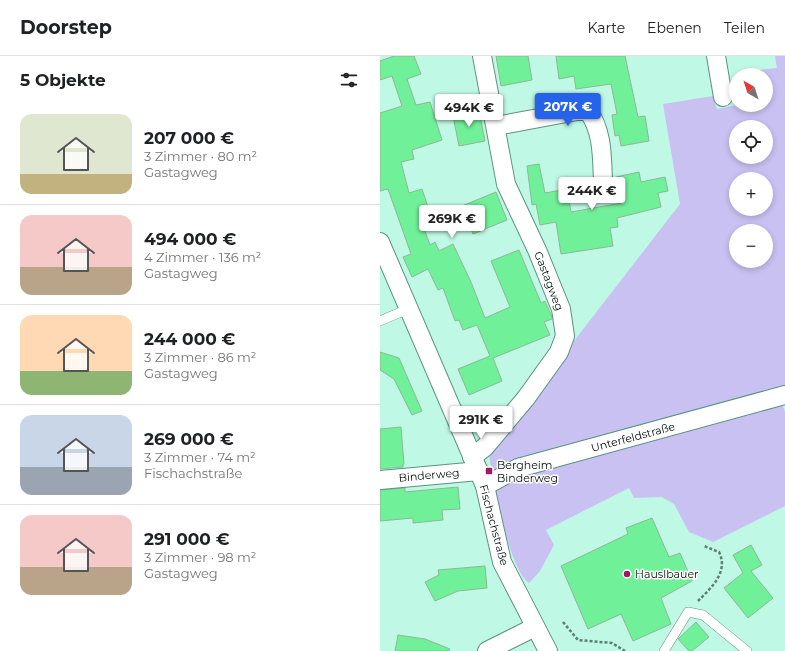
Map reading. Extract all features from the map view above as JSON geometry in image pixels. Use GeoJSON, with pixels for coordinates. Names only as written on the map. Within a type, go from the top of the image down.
{"type":"FeatureCollection","features":[{"type":"Feature","properties":{"kind":"street","name":"Gastagweg"},"geometry":{"type":"LineString","coordinates":[[478,471],[485,447],[526,398],[559,352],[565,336],[560,309],[537,250],[506,184],[482,56]]}},
{"type":"Feature","properties":{"kind":"street"},"geometry":{"type":"LineString","coordinates":[[716,56],[723,97]]}},
{"type":"Feature","properties":{"kind":"street"},"geometry":{"type":"LineString","coordinates":[[496,126],[577,111],[588,111],[596,124],[602,151],[603,182]]}},
{"type":"Feature","properties":{"kind":"street","name":"Fischachstraße"},"geometry":{"type":"LineString","coordinates":[[380,242],[478,471],[502,562],[548,651]]}},
{"type":"Feature","properties":{"kind":"street","name":"Unterfeldstraße"},"geometry":{"type":"LineString","coordinates":[[478,471],[518,468],[785,395]]}},
{"type":"Feature","properties":{"kind":"street","name":"Binderweg"},"geometry":{"type":"LineString","coordinates":[[380,480],[478,471]]}},
{"type":"Feature","properties":{"kind":"street"},"geometry":{"type":"LineString","coordinates":[[487,651],[535,627]]}},
{"type":"Feature","properties":{"kind":"lane"},"geometry":{"type":"LineString","coordinates":[[380,321],[408,309]]}},
{"type":"Feature","properties":{"kind":"lane"},"geometry":{"type":"LineString","coordinates":[[664,651],[688,612],[703,615],[747,651]]}},
{"type":"Feature","properties":{"kind":"path"},"geometry":{"type":"LineString","coordinates":[[688,612],[715,584],[722,569],[723,559],[720,552],[704,546]]}},
{"type":"Feature","properties":{"kind":"path"},"geometry":{"type":"LineString","coordinates":[[563,622],[578,640],[612,643],[625,651]]}},
{"type":"Feature","properties":{"kind":"shaded area"},"geometry":{"type":"Polygon","coordinates":[[[775,56],[785,56],[785,387],[777,390],[785,412],[785,506],[713,542],[689,532],[674,504],[662,497],[634,498],[629,488],[546,530],[554,545],[540,571],[529,583],[521,574],[514,560],[508,542],[488,452],[680,204],[663,104],[713,96],[717,109],[729,107],[729,112],[773,112],[773,68],[777,68],[775,56]]]}},
{"type":"Feature","properties":{"kind":"building"},"geometry":{"type":"Polygon","coordinates":[[[394,56],[414,56],[421,74],[407,79],[416,105],[430,102],[442,140],[412,150],[414,159],[401,162],[409,193],[422,189],[431,216],[421,220],[430,245],[435,242],[439,251],[453,244],[471,282],[485,318],[510,307],[491,261],[519,250],[541,303],[545,301],[552,317],[552,319],[544,322],[550,335],[493,358],[502,381],[469,395],[458,369],[490,356],[477,325],[463,330],[459,320],[455,321],[443,288],[438,290],[428,269],[412,277],[403,257],[411,254],[388,189],[380,191],[380,113],[402,106],[392,76],[380,80],[380,61],[394,56]]]}},
{"type":"Feature","properties":{"kind":"building"},"geometry":{"type":"Polygon","coordinates":[[[496,56],[528,56],[532,80],[501,86],[496,56]]]}},
{"type":"Feature","properties":{"kind":"building"},"geometry":{"type":"Polygon","coordinates":[[[556,56],[625,56],[638,117],[645,116],[649,141],[621,146],[619,135],[615,136],[612,115],[617,114],[611,84],[576,89],[574,76],[559,79],[556,56]]]}},
{"type":"Feature","properties":{"kind":"building"},"geometry":{"type":"Polygon","coordinates":[[[479,110],[485,141],[459,146],[453,116],[479,110]]]}},
{"type":"Feature","properties":{"kind":"building"},"geometry":{"type":"Polygon","coordinates":[[[539,164],[545,193],[567,189],[571,212],[622,203],[616,177],[639,172],[641,182],[665,177],[668,191],[658,193],[661,207],[617,218],[618,227],[610,228],[613,246],[561,254],[556,222],[540,225],[536,204],[532,205],[527,166],[539,164]]]}},
{"type":"Feature","properties":{"kind":"building"},"geometry":{"type":"Polygon","coordinates":[[[496,192],[507,220],[473,234],[462,206],[496,192]]]}},
{"type":"Feature","properties":{"kind":"building"},"geometry":{"type":"Polygon","coordinates":[[[380,352],[399,358],[422,411],[412,415],[394,379],[380,370],[380,352]]]}},
{"type":"Feature","properties":{"kind":"building"},"geometry":{"type":"Polygon","coordinates":[[[401,427],[403,467],[380,469],[380,429],[401,427]]]}},
{"type":"Feature","properties":{"kind":"building"},"geometry":{"type":"Polygon","coordinates":[[[458,487],[460,509],[442,510],[443,520],[413,523],[413,518],[380,521],[380,490],[405,488],[405,492],[458,487]]]}},
{"type":"Feature","properties":{"kind":"building","name":"Hauslbauer"},"geometry":{"type":"Polygon","coordinates":[[[652,518],[669,557],[680,553],[692,581],[661,598],[671,624],[633,641],[621,614],[588,629],[561,566],[628,534],[626,528],[652,518]]]}},
{"type":"Feature","properties":{"kind":"building"},"geometry":{"type":"Polygon","coordinates":[[[751,545],[762,565],[751,571],[773,598],[748,618],[724,588],[743,573],[733,555],[751,545]]]}},
{"type":"Feature","properties":{"kind":"building"},"geometry":{"type":"Polygon","coordinates":[[[485,566],[487,588],[458,591],[435,601],[425,582],[439,575],[438,570],[485,566]]]}},
{"type":"Feature","properties":{"kind":"building"},"geometry":{"type":"Polygon","coordinates":[[[696,622],[709,637],[692,651],[689,651],[678,639],[696,622]]]}},
{"type":"Feature","properties":{"kind":"building"},"geometry":{"type":"Polygon","coordinates":[[[398,635],[425,639],[450,649],[449,651],[395,651],[398,635]]]}},
{"type":"Feature","properties":{"kind":"place","name":"Bergheim Binderweg"},"geometry":{"type":"Point","coordinates":[489,471]}},
{"type":"Feature","properties":{"kind":"place","name":"Hauslbauer"},"geometry":{"type":"Point","coordinates":[627,574]}}]}
